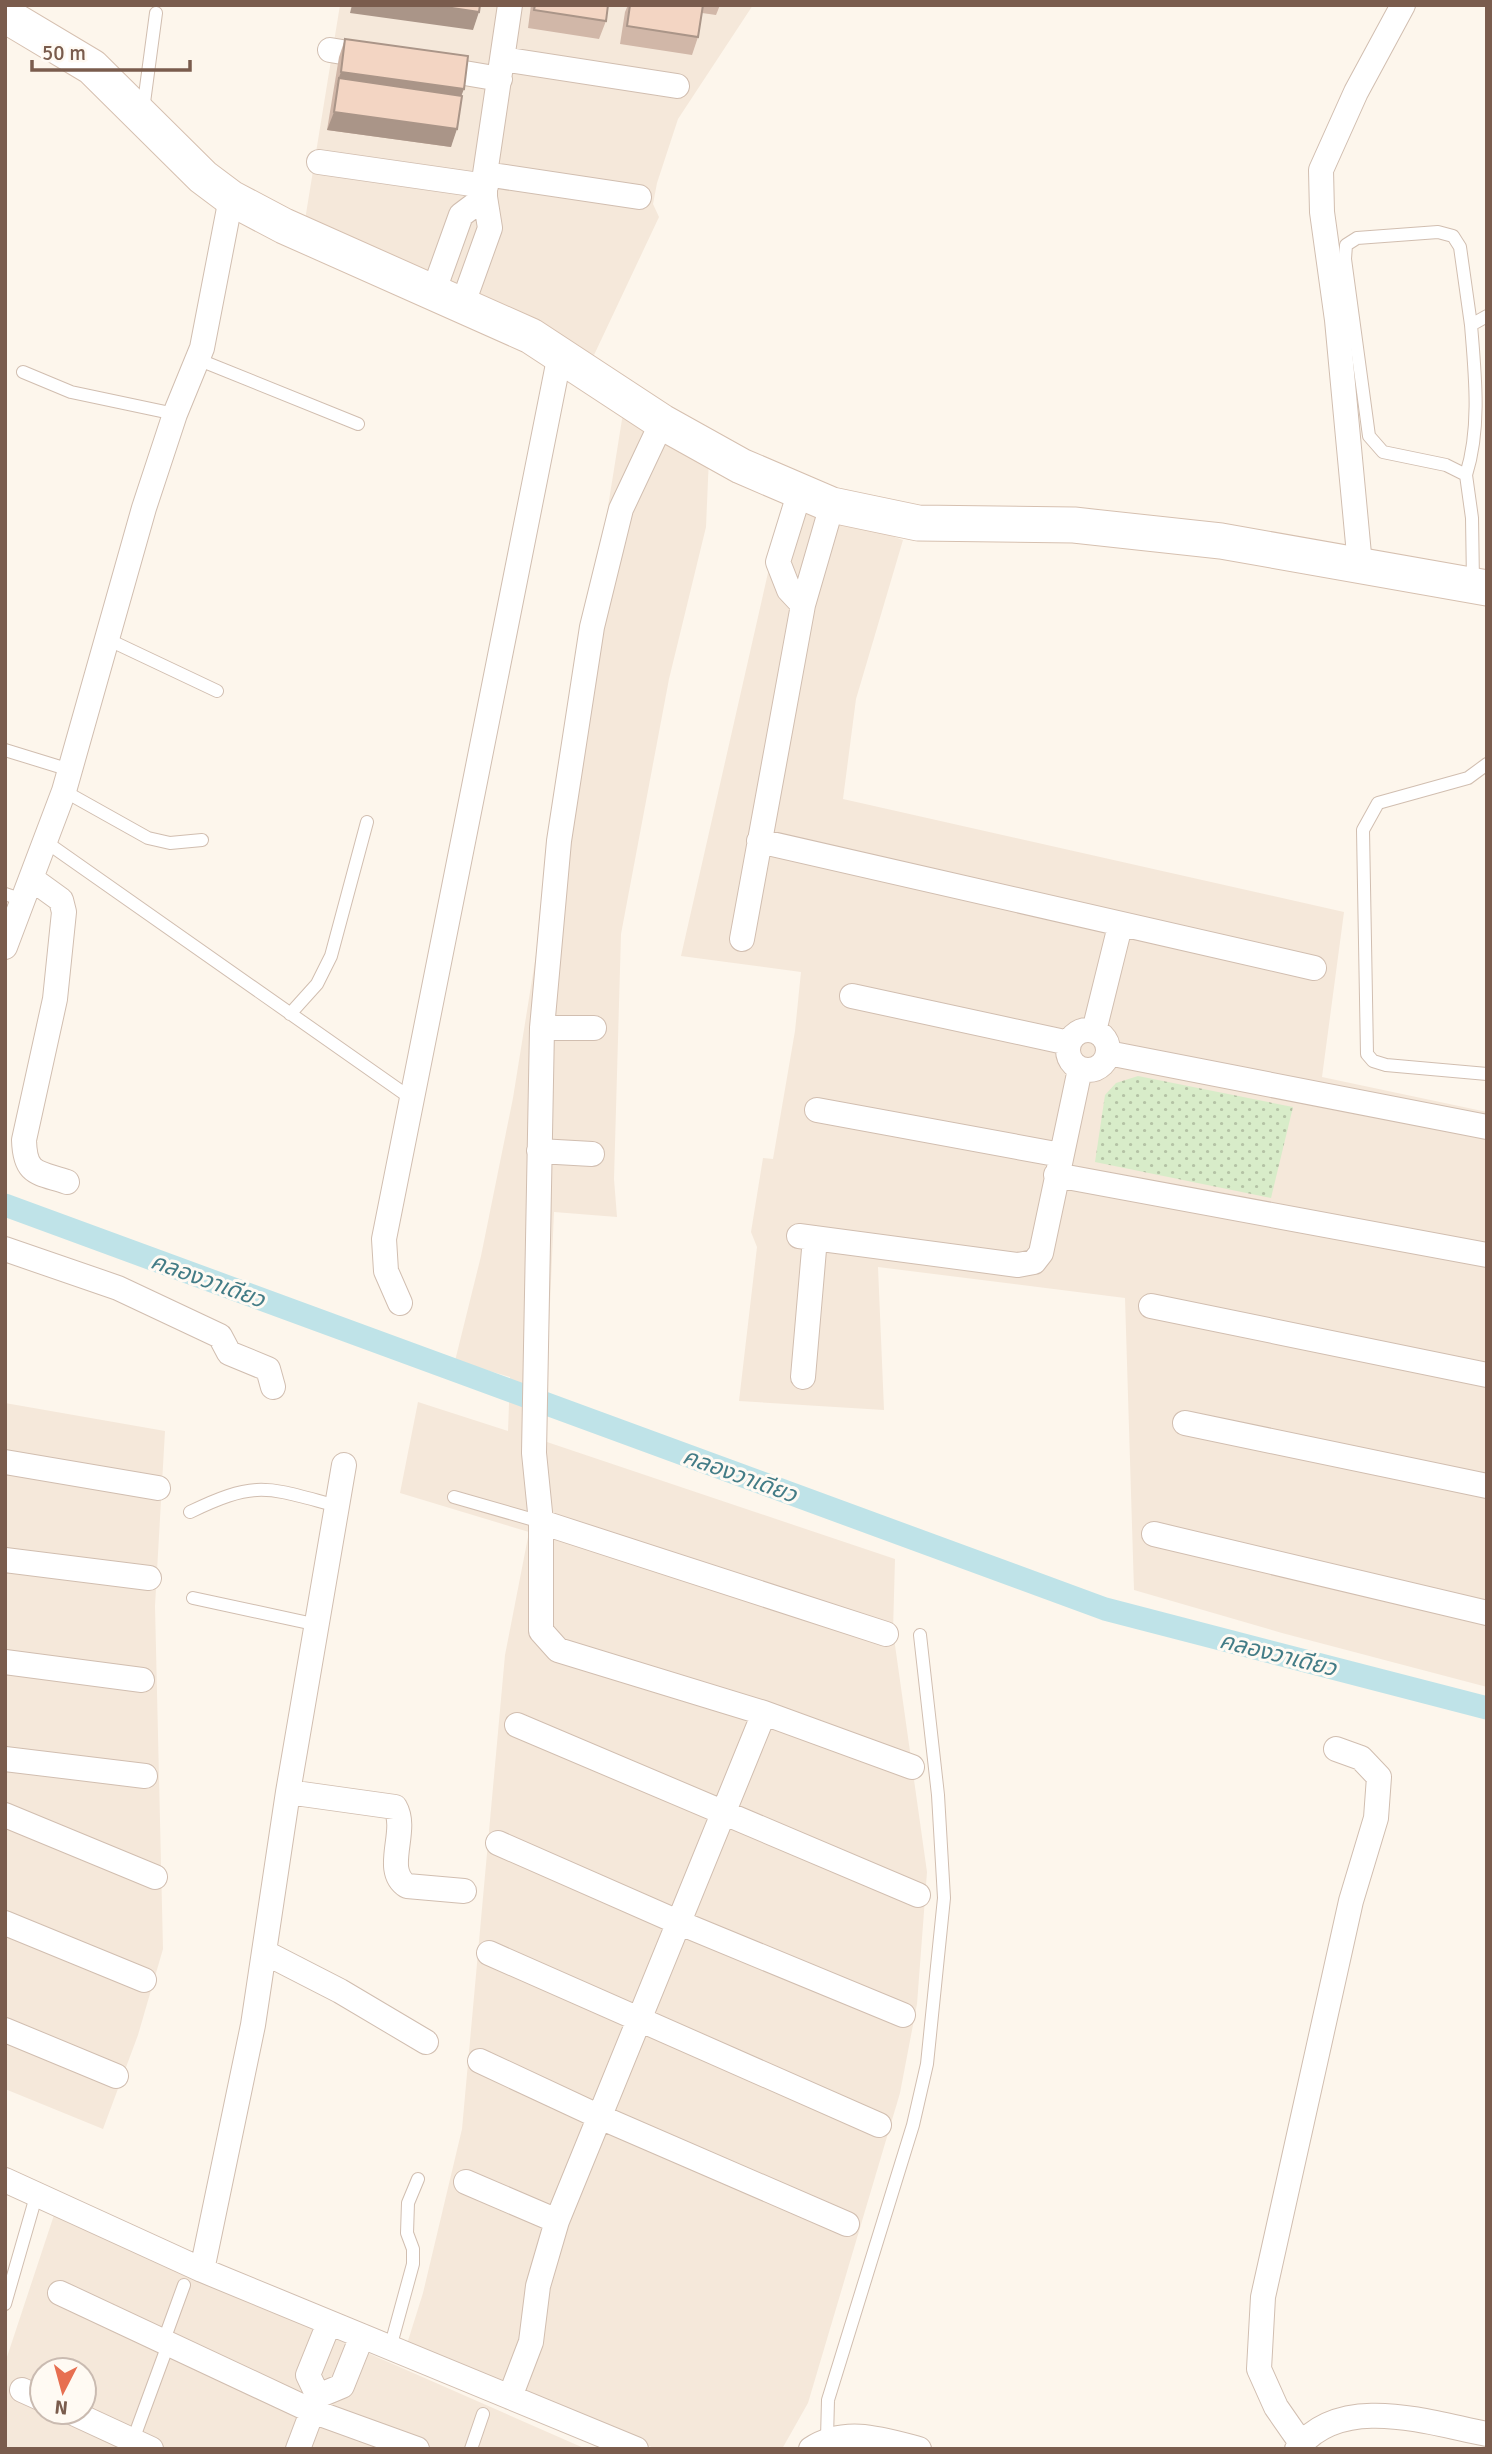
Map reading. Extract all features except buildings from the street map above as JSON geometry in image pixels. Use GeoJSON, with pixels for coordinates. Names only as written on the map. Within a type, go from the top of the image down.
{"type":"FeatureCollection","features":[{"type":"Feature","properties":{"kind":"street"},"geometry":{"type":"LineString","coordinates":[[448,299],[461,215],[485,186],[510,5]]}},
{"type":"Feature","properties":{"kind":"street"},"geometry":{"type":"LineString","coordinates":[[1360,565],[1336,320],[1322,212],[1321,170],[1356,92],[1403,5]]}},
{"type":"Feature","properties":{"kind":"street"},"geometry":{"type":"LineString","coordinates":[[8,13],[92,67],[203,177],[231,198],[531,337],[662,422],[741,466],[832,505],[918,523],[1074,525],[1220,541],[1480,587]]}},
{"type":"Feature","properties":{"kind":"street"},"geometry":{"type":"LineString","coordinates":[[330,50],[402,62],[677,86]]}},
{"type":"Feature","properties":{"kind":"street"},"geometry":{"type":"LineString","coordinates":[[319,162],[485,186],[639,197]]}},
{"type":"Feature","properties":{"kind":"street"},"geometry":{"type":"LineString","coordinates":[[5,946],[20,891],[46,842],[67,780],[144,508],[175,414],[202,348],[222,229],[231,198]]}},
{"type":"Feature","properties":{"kind":"street"},"geometry":{"type":"LineString","coordinates":[[400,1303],[386,1271],[384,1239],[559,354]]}},
{"type":"Feature","properties":{"kind":"street"},"geometry":{"type":"LineString","coordinates":[[662,422],[621,509],[592,627],[558,841],[542,1028],[539,1151],[534,1453],[541,1522],[541,1632],[558,1650],[764,1713],[912,1767]]}},
{"type":"Feature","properties":{"kind":"street"},"geometry":{"type":"LineString","coordinates":[[800,491],[778,562],[789,590],[803,605]]}},
{"type":"Feature","properties":{"kind":"street"},"geometry":{"type":"LineString","coordinates":[[742,939],[803,605],[832,505]]}},
{"type":"Feature","properties":{"kind":"street"},"geometry":{"type":"LineString","coordinates":[[759,841],[1120,926],[1314,968]]}},
{"type":"Feature","properties":{"kind":"street"},"geometry":{"type":"LineString","coordinates":[[20,891],[61,901],[64,912],[55,999],[24,1140],[25,1160],[32,1171],[66,1182]]}},
{"type":"Feature","properties":{"kind":"street"},"geometry":{"type":"LineString","coordinates":[[1094,1031],[1120,926]]}},
{"type":"Feature","properties":{"kind":"street"},"geometry":{"type":"LineString","coordinates":[[852,996],[1069,1043]]}},
{"type":"Feature","properties":{"kind":"street"},"geometry":{"type":"LineString","coordinates":[[542,1028],[594,1028]]}},
{"type":"Feature","properties":{"kind":"street"},"geometry":{"type":"LineString","coordinates":[[1082,1031],[1094,1031],[1107,1042],[1108,1053],[1098,1068],[1080,1069],[1068,1055],[1069,1043],[1082,1031]]}},
{"type":"Feature","properties":{"kind":"street"},"geometry":{"type":"LineString","coordinates":[[1108,1053],[1487,1127]]}},
{"type":"Feature","properties":{"kind":"street"},"geometry":{"type":"LineString","coordinates":[[803,1377],[807,1237],[1018,1265],[1034,1262],[1041,1253],[1080,1069]]}},
{"type":"Feature","properties":{"kind":"street"},"geometry":{"type":"LineString","coordinates":[[817,1110],[1058,1165],[1487,1255]]}},
{"type":"Feature","properties":{"kind":"street"},"geometry":{"type":"LineString","coordinates":[[539,1151],[592,1154]]}},
{"type":"Feature","properties":{"kind":"street"},"geometry":{"type":"LineString","coordinates":[[5,1249],[118,1288],[220,1336],[229,1353],[268,1369],[273,1387]]}},
{"type":"Feature","properties":{"kind":"street"},"geometry":{"type":"LineString","coordinates":[[1152,1306],[1487,1375]]}},
{"type":"Feature","properties":{"kind":"street"},"geometry":{"type":"LineString","coordinates":[[1185,1423],[1487,1486]]}},
{"type":"Feature","properties":{"kind":"street"},"geometry":{"type":"LineString","coordinates":[[5,1462],[158,1488]]}},
{"type":"Feature","properties":{"kind":"street"},"geometry":{"type":"LineString","coordinates":[[193,2277],[253,2025],[288,1792],[344,1465]]}},
{"type":"Feature","properties":{"kind":"street"},"geometry":{"type":"LineString","coordinates":[[541,1522],[886,1634]]}},
{"type":"Feature","properties":{"kind":"street"},"geometry":{"type":"LineString","coordinates":[[1154,1534],[1487,1613]]}},
{"type":"Feature","properties":{"kind":"street"},"geometry":{"type":"LineString","coordinates":[[5,1560],[149,1578]]}},
{"type":"Feature","properties":{"kind":"street"},"geometry":{"type":"LineString","coordinates":[[5,1662],[142,1680]]}},
{"type":"Feature","properties":{"kind":"street"},"geometry":{"type":"LineString","coordinates":[[510,2397],[531,2342],[538,2286],[557,2221],[764,1713]]}},
{"type":"Feature","properties":{"kind":"street"},"geometry":{"type":"LineString","coordinates":[[517,1725],[918,1895]]}},
{"type":"Feature","properties":{"kind":"street"},"geometry":{"type":"LineString","coordinates":[[1336,1749],[1362,1758],[1379,1777],[1376,1818],[1351,1901],[1263,2297],[1259,2369],[1276,2407],[1299,2446],[1347,2417],[1391,2416],[1487,2434]]}},
{"type":"Feature","properties":{"kind":"street"},"geometry":{"type":"LineString","coordinates":[[5,1759],[145,1776]]}},
{"type":"Feature","properties":{"kind":"street"},"geometry":{"type":"LineString","coordinates":[[288,1792],[395,1807],[400,1817],[395,1873],[400,1882],[407,1886],[464,1891]]}},
{"type":"Feature","properties":{"kind":"street"},"geometry":{"type":"LineString","coordinates":[[5,1815],[155,1877]]}},
{"type":"Feature","properties":{"kind":"street"},"geometry":{"type":"LineString","coordinates":[[498,1843],[680,1923],[903,2015]]}},
{"type":"Feature","properties":{"kind":"street"},"geometry":{"type":"LineString","coordinates":[[5,1923],[144,1980]]}},
{"type":"Feature","properties":{"kind":"street"},"geometry":{"type":"LineString","coordinates":[[264,1952],[340,1991],[426,2042]]}},
{"type":"Feature","properties":{"kind":"street"},"geometry":{"type":"LineString","coordinates":[[489,1953],[879,2125]]}},
{"type":"Feature","properties":{"kind":"street"},"geometry":{"type":"LineString","coordinates":[[5,2030],[116,2076]]}},
{"type":"Feature","properties":{"kind":"street"},"geometry":{"type":"LineString","coordinates":[[480,2061],[600,2117],[847,2224]]}},
{"type":"Feature","properties":{"kind":"street"},"geometry":{"type":"LineString","coordinates":[[5,2180],[37,2193],[193,2277],[329,2323],[636,2449]]}},
{"type":"Feature","properties":{"kind":"street"},"geometry":{"type":"LineString","coordinates":[[466,2182],[557,2221]]}},
{"type":"Feature","properties":{"kind":"street"},"geometry":{"type":"LineString","coordinates":[[60,2293],[417,2449]]}},
{"type":"Feature","properties":{"kind":"street"},"geometry":{"type":"LineString","coordinates":[[298,2449],[315,2404],[308,2375],[329,2323]]}},
{"type":"Feature","properties":{"kind":"street"},"geometry":{"type":"LineString","coordinates":[[315,2404],[342,2386],[362,2336]]}},
{"type":"Feature","properties":{"kind":"street"},"geometry":{"type":"LineString","coordinates":[[98,2425],[139,2445]]}},
{"type":"Feature","properties":{"kind":"street"},"geometry":{"type":"LineString","coordinates":[[819,2444],[855,2435],[919,2449]]}},
{"type":"Feature","properties":{"kind":"lane"},"geometry":{"type":"LineString","coordinates":[[142,116],[156,13]]}},
{"type":"Feature","properties":{"kind":"lane"},"geometry":{"type":"LineString","coordinates":[[1466,475],[1446,465],[1383,452],[1369,436],[1345,259],[1346,245],[1357,238],[1438,232],[1453,236],[1460,247],[1471,324],[1474,440],[1466,475],[1480,587]]}},
{"type":"Feature","properties":{"kind":"lane"},"geometry":{"type":"LineString","coordinates":[[1471,324],[1487,316]]}},
{"type":"Feature","properties":{"kind":"lane"},"geometry":{"type":"LineString","coordinates":[[197,359],[358,424]]}},
{"type":"Feature","properties":{"kind":"lane"},"geometry":{"type":"LineString","coordinates":[[23,372],[71,392],[175,414]]}},
{"type":"Feature","properties":{"kind":"lane"},"geometry":{"type":"LineString","coordinates":[[107,639],[217,691]]}},
{"type":"Feature","properties":{"kind":"lane"},"geometry":{"type":"LineString","coordinates":[[5,750],[67,780],[148,838],[170,843],[202,840]]}},
{"type":"Feature","properties":{"kind":"lane"},"geometry":{"type":"LineString","coordinates":[[1487,764],[1468,778],[1378,803],[1363,830],[1367,1054],[1373,1061],[1386,1065],[1487,1074]]}},
{"type":"Feature","properties":{"kind":"lane"},"geometry":{"type":"LineString","coordinates":[[290,1014],[317,984],[331,956],[367,822]]}},
{"type":"Feature","properties":{"kind":"lane"},"geometry":{"type":"LineString","coordinates":[[46,842],[412,1100]]}},
{"type":"Feature","properties":{"kind":"lane"},"geometry":{"type":"LineString","coordinates":[[190,1512],[226,1494],[253,1488],[338,1506]]}},
{"type":"Feature","properties":{"kind":"lane"},"geometry":{"type":"LineString","coordinates":[[454,1497],[541,1522]]}},
{"type":"Feature","properties":{"kind":"lane"},"geometry":{"type":"LineString","coordinates":[[193,1598],[318,1625]]}},
{"type":"Feature","properties":{"kind":"lane"},"geometry":{"type":"LineString","coordinates":[[819,2444],[828,2400],[913,2125],[927,2064],[944,1898],[939,1795],[920,1635]]}},
{"type":"Feature","properties":{"kind":"lane"},"geometry":{"type":"LineString","coordinates":[[390,2348],[413,2264],[413,2249],[407,2232],[408,2203],[418,2179]]}},
{"type":"Feature","properties":{"kind":"lane"},"geometry":{"type":"LineString","coordinates":[[5,2304],[37,2193]]}},
{"type":"Feature","properties":{"kind":"lane"},"geometry":{"type":"LineString","coordinates":[[139,2445],[166,2341],[193,2277]]}},
{"type":"Feature","properties":{"kind":"lane"},"geometry":{"type":"LineString","coordinates":[[471,2449],[483,2414]]}},
{"type":"Feature","properties":{"kind":"shaded area"},"geometry":{"type":"Polygon","coordinates":[[[340,5],[753,5],[678,119],[657,183],[653,204],[659,217],[594,355],[305,220],[340,5]]]}},
{"type":"Feature","properties":{"kind":"shaded area"},"geometry":{"type":"Polygon","coordinates":[[[624,407],[709,457],[706,527],[669,679],[621,934],[614,1179],[617,1217],[554,1212],[544,1441],[895,1559],[893,1631],[927,1872],[917,2004],[900,2093],[808,2403],[782,2449],[656,2449],[407,2344],[423,2293],[462,2129],[505,1655],[529,1532],[400,1493],[418,1402],[508,1431],[510,1377],[455,1361],[481,1256],[513,1098],[624,407]]]}},
{"type":"Feature","properties":{"kind":"shaded area"},"geometry":{"type":"Polygon","coordinates":[[[785,498],[903,540],[856,699],[843,799],[1344,912],[1322,1077],[1487,1112],[1487,1687],[1282,1633],[1134,1590],[1125,1298],[878,1267],[884,1410],[739,1401],[757,1247],[751,1232],[763,1158],[773,1159],[795,1031],[801,972],[681,956],[785,498]]]}},
{"type":"Feature","properties":{"kind":"shaded area"},"geometry":{"type":"Polygon","coordinates":[[[5,1403],[165,1431],[155,1606],[163,1949],[138,2035],[103,2129],[5,2089],[5,1403]]]}},
{"type":"Feature","properties":{"kind":"shaded area"},"geometry":{"type":"Polygon","coordinates":[[[54,2215],[586,2449],[5,2449],[5,2363],[54,2215]]]}},
{"type":"Feature","properties":{"kind":"green space"},"geometry":{"type":"Polygon","coordinates":[[[1138,1076],[1293,1107],[1271,1198],[1095,1162],[1105,1095],[1116,1083],[1138,1076]]]}},
{"type":"Feature","properties":{"kind":"waterway","name":"คลองวาเดียว"},"geometry":{"type":"LineString","coordinates":[[5,1205],[1105,1609],[1487,1708]]}}]}
